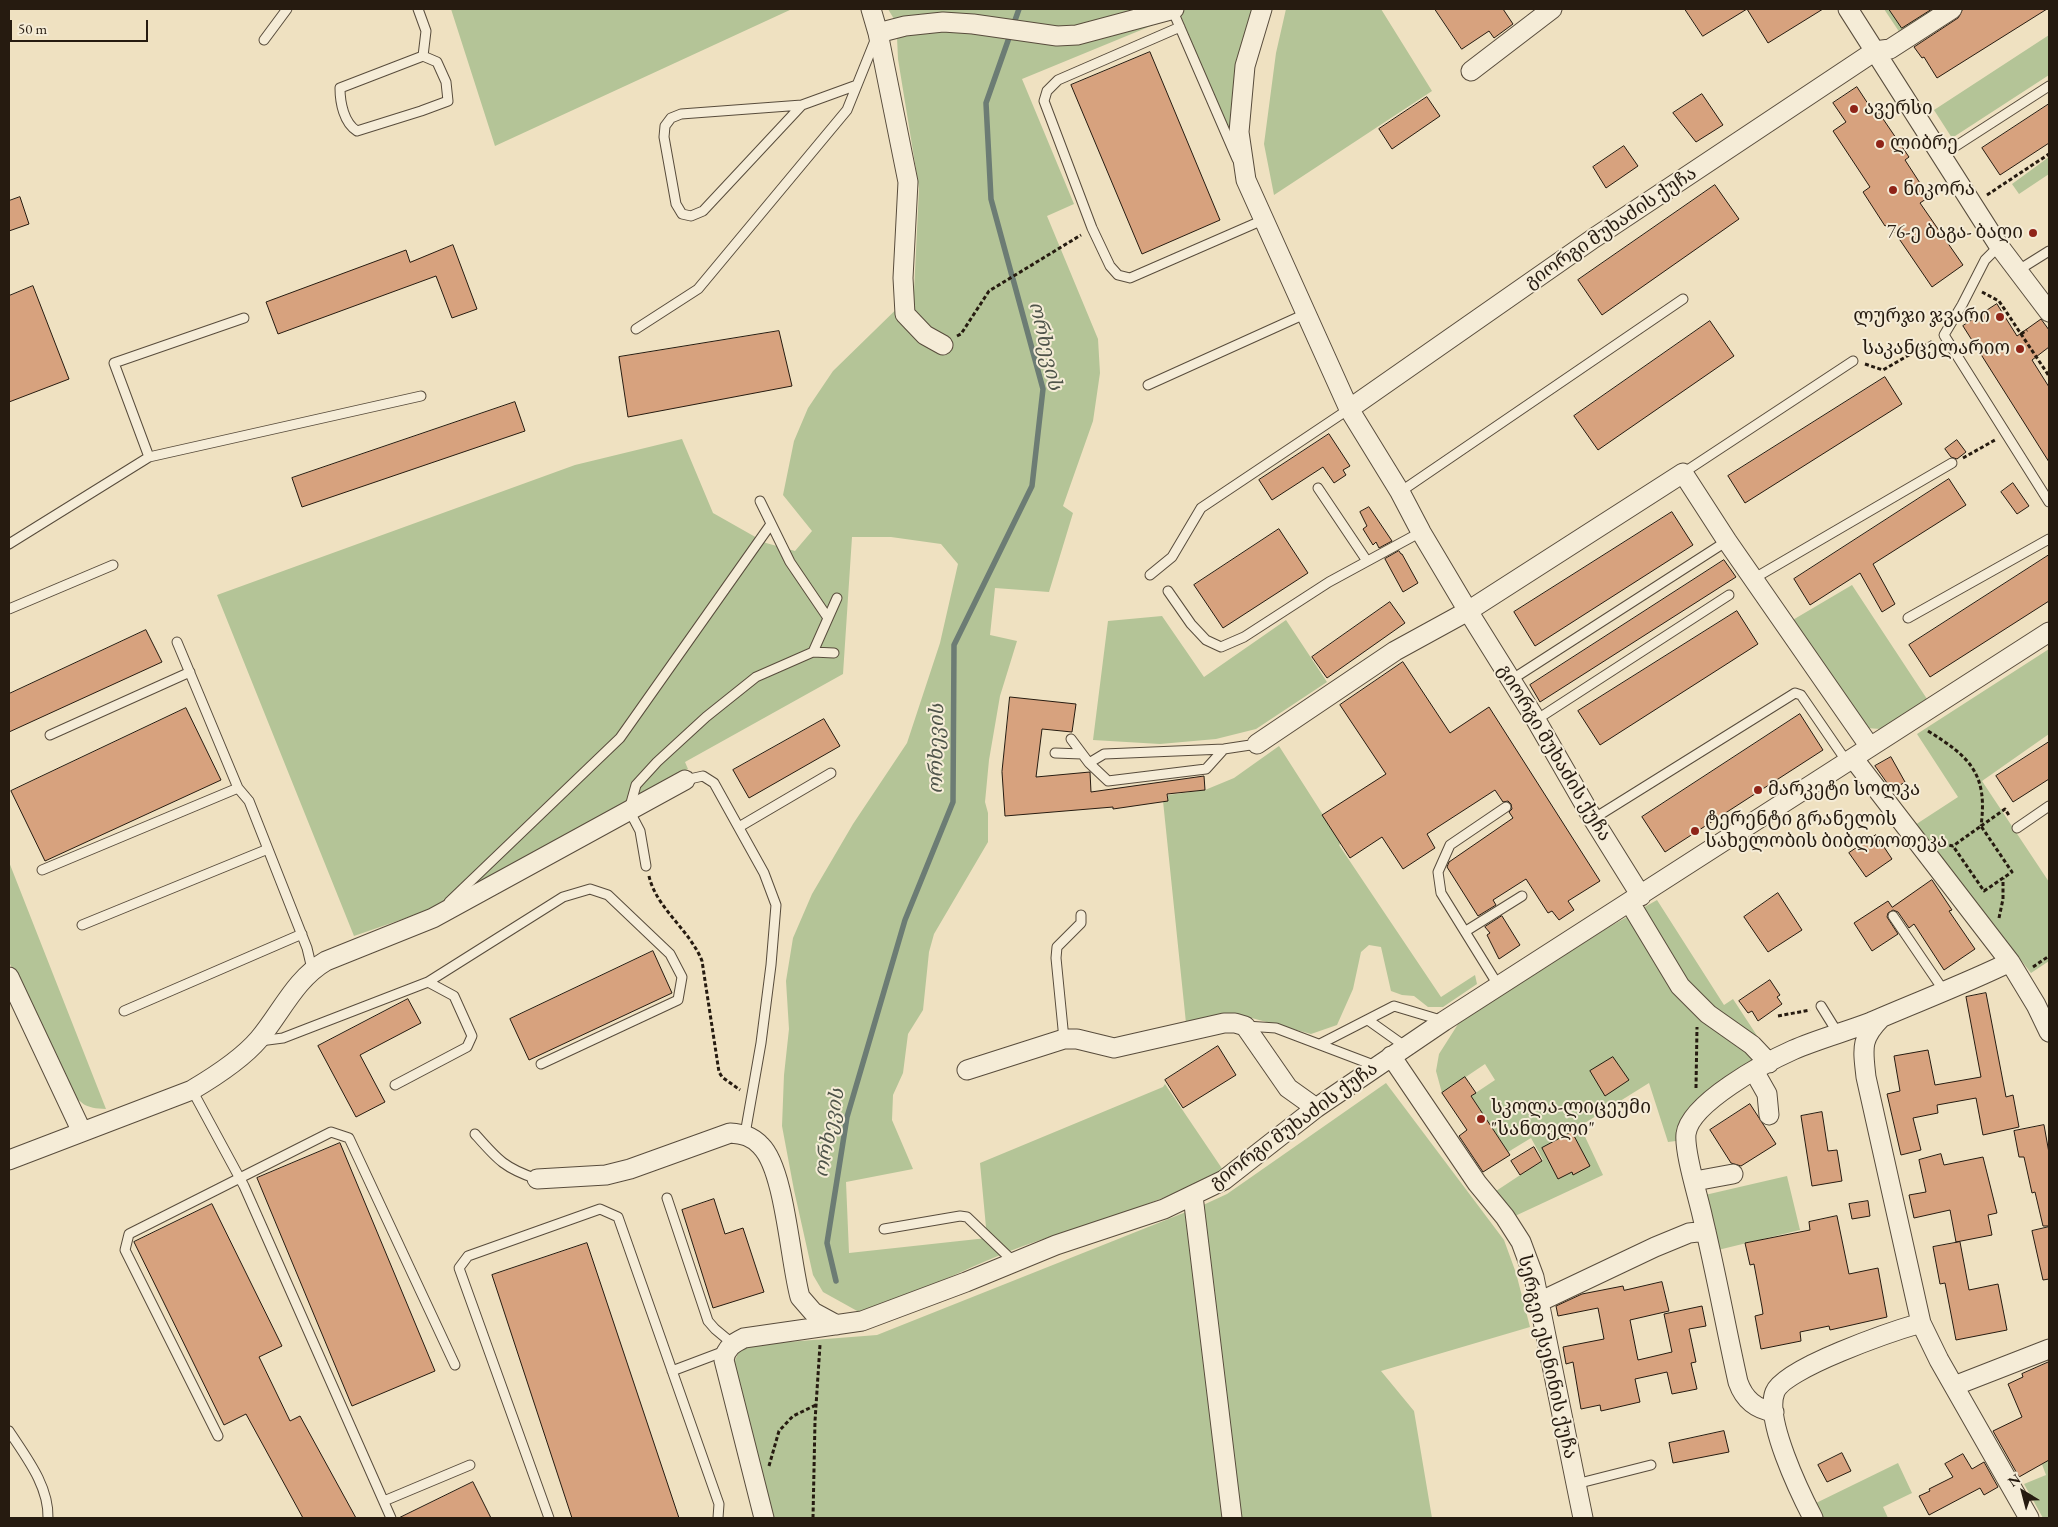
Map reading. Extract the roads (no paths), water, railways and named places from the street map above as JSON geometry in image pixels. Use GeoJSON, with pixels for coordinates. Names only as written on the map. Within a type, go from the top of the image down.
{"type":"FeatureCollection","features":[{"type":"Feature","properties":{"kind":"street"},"geometry":{"type":"LineString","coordinates":[[871,9],[878,33],[908,182],[903,278],[905,314],[926,335],[943,344]]}},
{"type":"Feature","properties":{"kind":"street"},"geometry":{"type":"LineString","coordinates":[[878,33],[905,26],[943,22],[973,24],[1057,36],[1077,34],[1173,9]]}},
{"type":"Feature","properties":{"kind":"street","name":"გიორგი მუხაძის ქუჩა"},"geometry":{"type":"LineString","coordinates":[[1262,9],[1245,66],[1239,132],[1246,180],[1349,409],[1400,492],[1421,532],[1468,611],[1536,720],[1636,899]]}},
{"type":"Feature","properties":{"kind":"street"},"geometry":{"type":"LineString","coordinates":[[1471,71],[1552,9]]}},
{"type":"Feature","properties":{"kind":"street"},"geometry":{"type":"LineString","coordinates":[[1848,9],[1999,246],[2049,312]]}},
{"type":"Feature","properties":{"kind":"street","name":"გიორგი მუხაძის ქუჩა"},"geometry":{"type":"LineString","coordinates":[[1349,409],[1594,238],[1875,50],[1890,49],[1952,9]]}},
{"type":"Feature","properties":{"kind":"street"},"geometry":{"type":"LineString","coordinates":[[1258,744],[1395,651],[1468,611],[1683,473],[1727,541],[1870,747]]}},
{"type":"Feature","properties":{"kind":"street","name":"გიორგი მუხაძის ქუჩა"},"geometry":{"type":"LineString","coordinates":[[734,1344],[862,1321],[1056,1246],[1164,1209],[1224,1180],[1316,1108],[1391,1056],[1498,985],[1636,899],[2049,632]]}},
{"type":"Feature","properties":{"kind":"street"},"geometry":{"type":"LineString","coordinates":[[1850,760],[1993,937],[2036,1005],[2049,1032]]}},
{"type":"Feature","properties":{"kind":"street"},"geometry":{"type":"LineString","coordinates":[[9,1160],[192,1090],[219,1073],[258,1041],[294,989],[312,969],[326,961],[433,918],[685,780]]}},
{"type":"Feature","properties":{"kind":"street"},"geometry":{"type":"LineString","coordinates":[[1636,899],[1680,986],[1708,1014],[1752,1045],[1762,1067],[1769,1115]]}},
{"type":"Feature","properties":{"kind":"street"},"geometry":{"type":"LineString","coordinates":[[1774,1412],[1762,1410],[1742,1394],[1738,1382],[1686,1142],[1689,1124],[1721,1091],[1793,1050],[1839,1035],[1979,977],[2010,962]]}},
{"type":"Feature","properties":{"kind":"street"},"geometry":{"type":"LineString","coordinates":[[9,977],[82,1132]]}},
{"type":"Feature","properties":{"kind":"street"},"geometry":{"type":"LineString","coordinates":[[1882,1017],[1866,1036],[1863,1050],[1868,1087],[1921,1323],[1938,1360],[2029,1518]]}},
{"type":"Feature","properties":{"kind":"street"},"geometry":{"type":"LineString","coordinates":[[967,1070],[1064,1039],[1077,1039],[1114,1048],[1224,1023],[1235,1023],[1246,1026],[1288,1088],[1316,1108]]}},
{"type":"Feature","properties":{"kind":"street","name":"სერგეი ესენინის ქუჩა"},"geometry":{"type":"LineString","coordinates":[[1391,1056],[1477,1183],[1505,1217],[1521,1242],[1534,1276],[1583,1518]]}},
{"type":"Feature","properties":{"kind":"street"},"geometry":{"type":"LineString","coordinates":[[537,1179],[606,1175],[630,1169],[730,1133],[746,1134],[761,1145],[770,1157],[778,1177],[800,1297],[829,1326]]}},
{"type":"Feature","properties":{"kind":"street"},"geometry":{"type":"LineString","coordinates":[[1695,1181],[1733,1174]]}},
{"type":"Feature","properties":{"kind":"street"},"geometry":{"type":"LineString","coordinates":[[1193,1196],[1232,1518]]}},
{"type":"Feature","properties":{"kind":"street"},"geometry":{"type":"LineString","coordinates":[[1539,1302],[1689,1233],[1706,1231]]}},
{"type":"Feature","properties":{"kind":"street"},"geometry":{"type":"LineString","coordinates":[[1813,1518],[1784,1457],[1774,1412],[1774,1393],[1785,1379],[1819,1362],[1885,1334],[1921,1323]]}},
{"type":"Feature","properties":{"kind":"street"},"geometry":{"type":"LineString","coordinates":[[734,1344],[724,1360],[764,1518]]}},
{"type":"Feature","properties":{"kind":"street"},"geometry":{"type":"LineString","coordinates":[[1954,1386],[2049,1349]]}},
{"type":"Feature","properties":{"kind":"lane"},"geometry":{"type":"LineString","coordinates":[[264,40],[287,9]]}},
{"type":"Feature","properties":{"kind":"lane"},"geometry":{"type":"LineString","coordinates":[[418,9],[426,30],[422,56]]}},
{"type":"Feature","properties":{"kind":"lane"},"geometry":{"type":"LineString","coordinates":[[1173,9],[1246,180]]}},
{"type":"Feature","properties":{"kind":"lane"},"geometry":{"type":"LineString","coordinates":[[1180,27],[1058,80],[1047,91],[1044,101],[1092,228],[1110,266],[1118,275],[1130,278],[1263,220]]}},
{"type":"Feature","properties":{"kind":"lane"},"geometry":{"type":"LineString","coordinates":[[636,329],[698,289],[847,110],[878,33]]}},
{"type":"Feature","properties":{"kind":"lane"},"geometry":{"type":"LineString","coordinates":[[422,56],[437,62],[446,82],[448,101],[421,112],[357,131],[350,126],[340,100],[340,88],[422,56]]}},
{"type":"Feature","properties":{"kind":"lane"},"geometry":{"type":"LineString","coordinates":[[802,105],[703,211],[691,216],[682,214],[676,204],[664,138],[665,126],[671,118],[681,114],[802,105],[857,85]]}},
{"type":"Feature","properties":{"kind":"lane"},"geometry":{"type":"LineString","coordinates":[[1942,155],[2049,86]]}},
{"type":"Feature","properties":{"kind":"lane"},"geometry":{"type":"LineString","coordinates":[[1999,246],[1986,260],[1944,335],[2049,502]]}},
{"type":"Feature","properties":{"kind":"lane"},"geometry":{"type":"LineString","coordinates":[[2017,271],[2049,251]]}},
{"type":"Feature","properties":{"kind":"lane"},"geometry":{"type":"LineString","coordinates":[[1400,492],[1683,299]]}},
{"type":"Feature","properties":{"kind":"lane"},"geometry":{"type":"LineString","coordinates":[[1148,385],[1305,314]]}},
{"type":"Feature","properties":{"kind":"lane"},"geometry":{"type":"LineString","coordinates":[[148,457],[114,363],[244,318]]}},
{"type":"Feature","properties":{"kind":"lane"},"geometry":{"type":"LineString","coordinates":[[1683,473],[1854,361]]}},
{"type":"Feature","properties":{"kind":"lane"},"geometry":{"type":"LineString","coordinates":[[9,544],[148,457],[421,396]]}},
{"type":"Feature","properties":{"kind":"lane"},"geometry":{"type":"LineString","coordinates":[[1150,575],[1172,557],[1201,508],[1349,409]]}},
{"type":"Feature","properties":{"kind":"lane"},"geometry":{"type":"LineString","coordinates":[[1753,579],[1952,463]]}},
{"type":"Feature","properties":{"kind":"lane"},"geometry":{"type":"LineString","coordinates":[[1318,488],[1367,561]]}},
{"type":"Feature","properties":{"kind":"lane"},"geometry":{"type":"LineString","coordinates":[[760,502],[790,562],[828,618]]}},
{"type":"Feature","properties":{"kind":"lane"},"geometry":{"type":"LineString","coordinates":[[433,918],[620,738],[771,524]]}},
{"type":"Feature","properties":{"kind":"lane"},"geometry":{"type":"LineString","coordinates":[[1168,591],[1191,624],[1206,640],[1221,647],[1244,637],[1328,582],[1421,532]]}},
{"type":"Feature","properties":{"kind":"lane"},"geometry":{"type":"LineString","coordinates":[[1908,618],[2049,539]]}},
{"type":"Feature","properties":{"kind":"lane"},"geometry":{"type":"LineString","coordinates":[[1511,680],[1727,541]]}},
{"type":"Feature","properties":{"kind":"lane"},"geometry":{"type":"LineString","coordinates":[[9,610],[113,565]]}},
{"type":"Feature","properties":{"kind":"lane"},"geometry":{"type":"LineString","coordinates":[[1536,720],[1729,595]]}},
{"type":"Feature","properties":{"kind":"lane"},"geometry":{"type":"LineString","coordinates":[[813,652],[837,598]]}},
{"type":"Feature","properties":{"kind":"lane"},"geometry":{"type":"LineString","coordinates":[[177,642],[238,788],[249,801],[302,934],[312,969]]}},
{"type":"Feature","properties":{"kind":"lane"},"geometry":{"type":"LineString","coordinates":[[646,866],[640,831],[629,810],[636,785],[657,762],[706,717],[756,677],[813,652],[834,653]]}},
{"type":"Feature","properties":{"kind":"lane"},"geometry":{"type":"LineString","coordinates":[[50,735],[190,672]]}},
{"type":"Feature","properties":{"kind":"lane"},"geometry":{"type":"LineString","coordinates":[[1593,819],[1795,693],[1801,695],[1850,760]]}},
{"type":"Feature","properties":{"kind":"lane"},"geometry":{"type":"LineString","coordinates":[[1071,739],[1089,763],[1108,781],[1206,769],[1224,749]]}},
{"type":"Feature","properties":{"kind":"lane"},"geometry":{"type":"LineString","coordinates":[[1089,763],[1104,754],[1224,749],[1258,744]]}},
{"type":"Feature","properties":{"kind":"lane"},"geometry":{"type":"LineString","coordinates":[[1055,753],[1082,754]]}},
{"type":"Feature","properties":{"kind":"lane"},"geometry":{"type":"LineString","coordinates":[[739,827],[831,773]]}},
{"type":"Feature","properties":{"kind":"lane"},"geometry":{"type":"LineString","coordinates":[[685,780],[703,776],[714,783],[764,872],[776,905],[772,965],[746,1134]]}},
{"type":"Feature","properties":{"kind":"lane"},"geometry":{"type":"LineString","coordinates":[[42,870],[238,788]]}},
{"type":"Feature","properties":{"kind":"lane"},"geometry":{"type":"LineString","coordinates":[[2017,828],[2049,806]]}},
{"type":"Feature","properties":{"kind":"lane"},"geometry":{"type":"LineString","coordinates":[[1498,985],[1441,892],[1438,872],[1450,845],[1506,807]]}},
{"type":"Feature","properties":{"kind":"lane"},"geometry":{"type":"LineString","coordinates":[[82,925],[268,849]]}},
{"type":"Feature","properties":{"kind":"lane"},"geometry":{"type":"LineString","coordinates":[[258,1041],[282,1038],[428,982],[563,897],[590,889],[608,895],[670,954],[682,978],[678,1000],[542,1064]]}},
{"type":"Feature","properties":{"kind":"lane"},"geometry":{"type":"LineString","coordinates":[[1466,932],[1522,896]]}},
{"type":"Feature","properties":{"kind":"lane"},"geometry":{"type":"LineString","coordinates":[[1064,1039],[1056,958],[1057,948],[1081,923],[1081,914]]}},
{"type":"Feature","properties":{"kind":"lane"},"geometry":{"type":"LineString","coordinates":[[1894,916],[1944,991]]}},
{"type":"Feature","properties":{"kind":"lane"},"geometry":{"type":"LineString","coordinates":[[124,1011],[302,934]]}},
{"type":"Feature","properties":{"kind":"lane"},"geometry":{"type":"LineString","coordinates":[[394,1085],[467,1047],[472,1036],[454,996],[428,982]]}},
{"type":"Feature","properties":{"kind":"lane"},"geometry":{"type":"LineString","coordinates":[[1320,1044],[1394,1006],[1444,1021]]}},
{"type":"Feature","properties":{"kind":"lane"},"geometry":{"type":"LineString","coordinates":[[1822,1007],[1839,1035]]}},
{"type":"Feature","properties":{"kind":"lane"},"geometry":{"type":"LineString","coordinates":[[1368,1020],[1391,1056]]}},
{"type":"Feature","properties":{"kind":"lane"},"geometry":{"type":"LineString","coordinates":[[1246,1026],[1276,1028],[1320,1044],[1391,1056]]}},
{"type":"Feature","properties":{"kind":"lane"},"geometry":{"type":"LineString","coordinates":[[192,1090],[240,1178],[391,1518]]}},
{"type":"Feature","properties":{"kind":"lane"},"geometry":{"type":"LineString","coordinates":[[218,1436],[125,1250],[129,1234],[330,1132],[349,1138],[455,1365]]}},
{"type":"Feature","properties":{"kind":"lane"},"geometry":{"type":"LineString","coordinates":[[475,1134],[495,1157],[514,1171],[537,1179]]}},
{"type":"Feature","properties":{"kind":"lane"},"geometry":{"type":"LineString","coordinates":[[667,1198],[708,1321],[734,1344],[672,1371]]}},
{"type":"Feature","properties":{"kind":"lane"},"geometry":{"type":"LineString","coordinates":[[549,1518],[459,1268],[468,1256],[600,1209],[618,1217],[719,1504],[718,1518]]}},
{"type":"Feature","properties":{"kind":"lane"},"geometry":{"type":"LineString","coordinates":[[884,1229],[960,1216],[967,1217],[1014,1262]]}},
{"type":"Feature","properties":{"kind":"lane"},"geometry":{"type":"LineString","coordinates":[[9,1431],[34,1470],[43,1491],[48,1518]]}},
{"type":"Feature","properties":{"kind":"lane"},"geometry":{"type":"LineString","coordinates":[[384,1502],[470,1465]]}},
{"type":"Feature","properties":{"kind":"lane"},"geometry":{"type":"LineString","coordinates":[[1575,1484],[1651,1465]]}},
{"type":"Feature","properties":{"kind":"waterway","name":"ორხევის"},"geometry":{"type":"LineString","coordinates":[[1013,26],[1019,9]]}},
{"type":"Feature","properties":{"kind":"waterway","name":"ორხევის"},"geometry":{"type":"LineString","coordinates":[[1010,35],[986,103],[991,199],[1012,276]]}},
{"type":"Feature","properties":{"kind":"waterway","name":"ორხევის"},"geometry":{"type":"LineString","coordinates":[[836,1281],[827,1243],[847,1117],[905,920],[953,802],[954,645],[1032,486],[1043,389],[1013,279]]}},
{"type":"Feature","properties":{"kind":"place","name":"ავერსი"},"geometry":{"type":"Point","coordinates":[1854,109]}},
{"type":"Feature","properties":{"kind":"place","name":"ლიბრე"},"geometry":{"type":"Point","coordinates":[1880,144]}},
{"type":"Feature","properties":{"kind":"place","name":"ნიკორა"},"geometry":{"type":"Point","coordinates":[1893,190]}},
{"type":"Feature","properties":{"kind":"place","name":"76-ე ბაგა- ბაღი"},"geometry":{"type":"Point","coordinates":[2033,233]}},
{"type":"Feature","properties":{"kind":"place","name":"ლურჯი ჯვარი"},"geometry":{"type":"Point","coordinates":[2000,317]}},
{"type":"Feature","properties":{"kind":"place","name":"საკანცელარიო"},"geometry":{"type":"Point","coordinates":[2020,349]}},
{"type":"Feature","properties":{"kind":"place","name":"მარკეტი სოლკა"},"geometry":{"type":"Point","coordinates":[1758,790]}},
{"type":"Feature","properties":{"kind":"place","name":"ტერენტი გრანელის სახელობის ბიბლიოთეკა"},"geometry":{"type":"Point","coordinates":[1695,831]}},
{"type":"Feature","properties":{"kind":"place","name":"სკოლა-ლიცეუმი \"სანთელი\""},"geometry":{"type":"Point","coordinates":[1481,1119]}}]}
